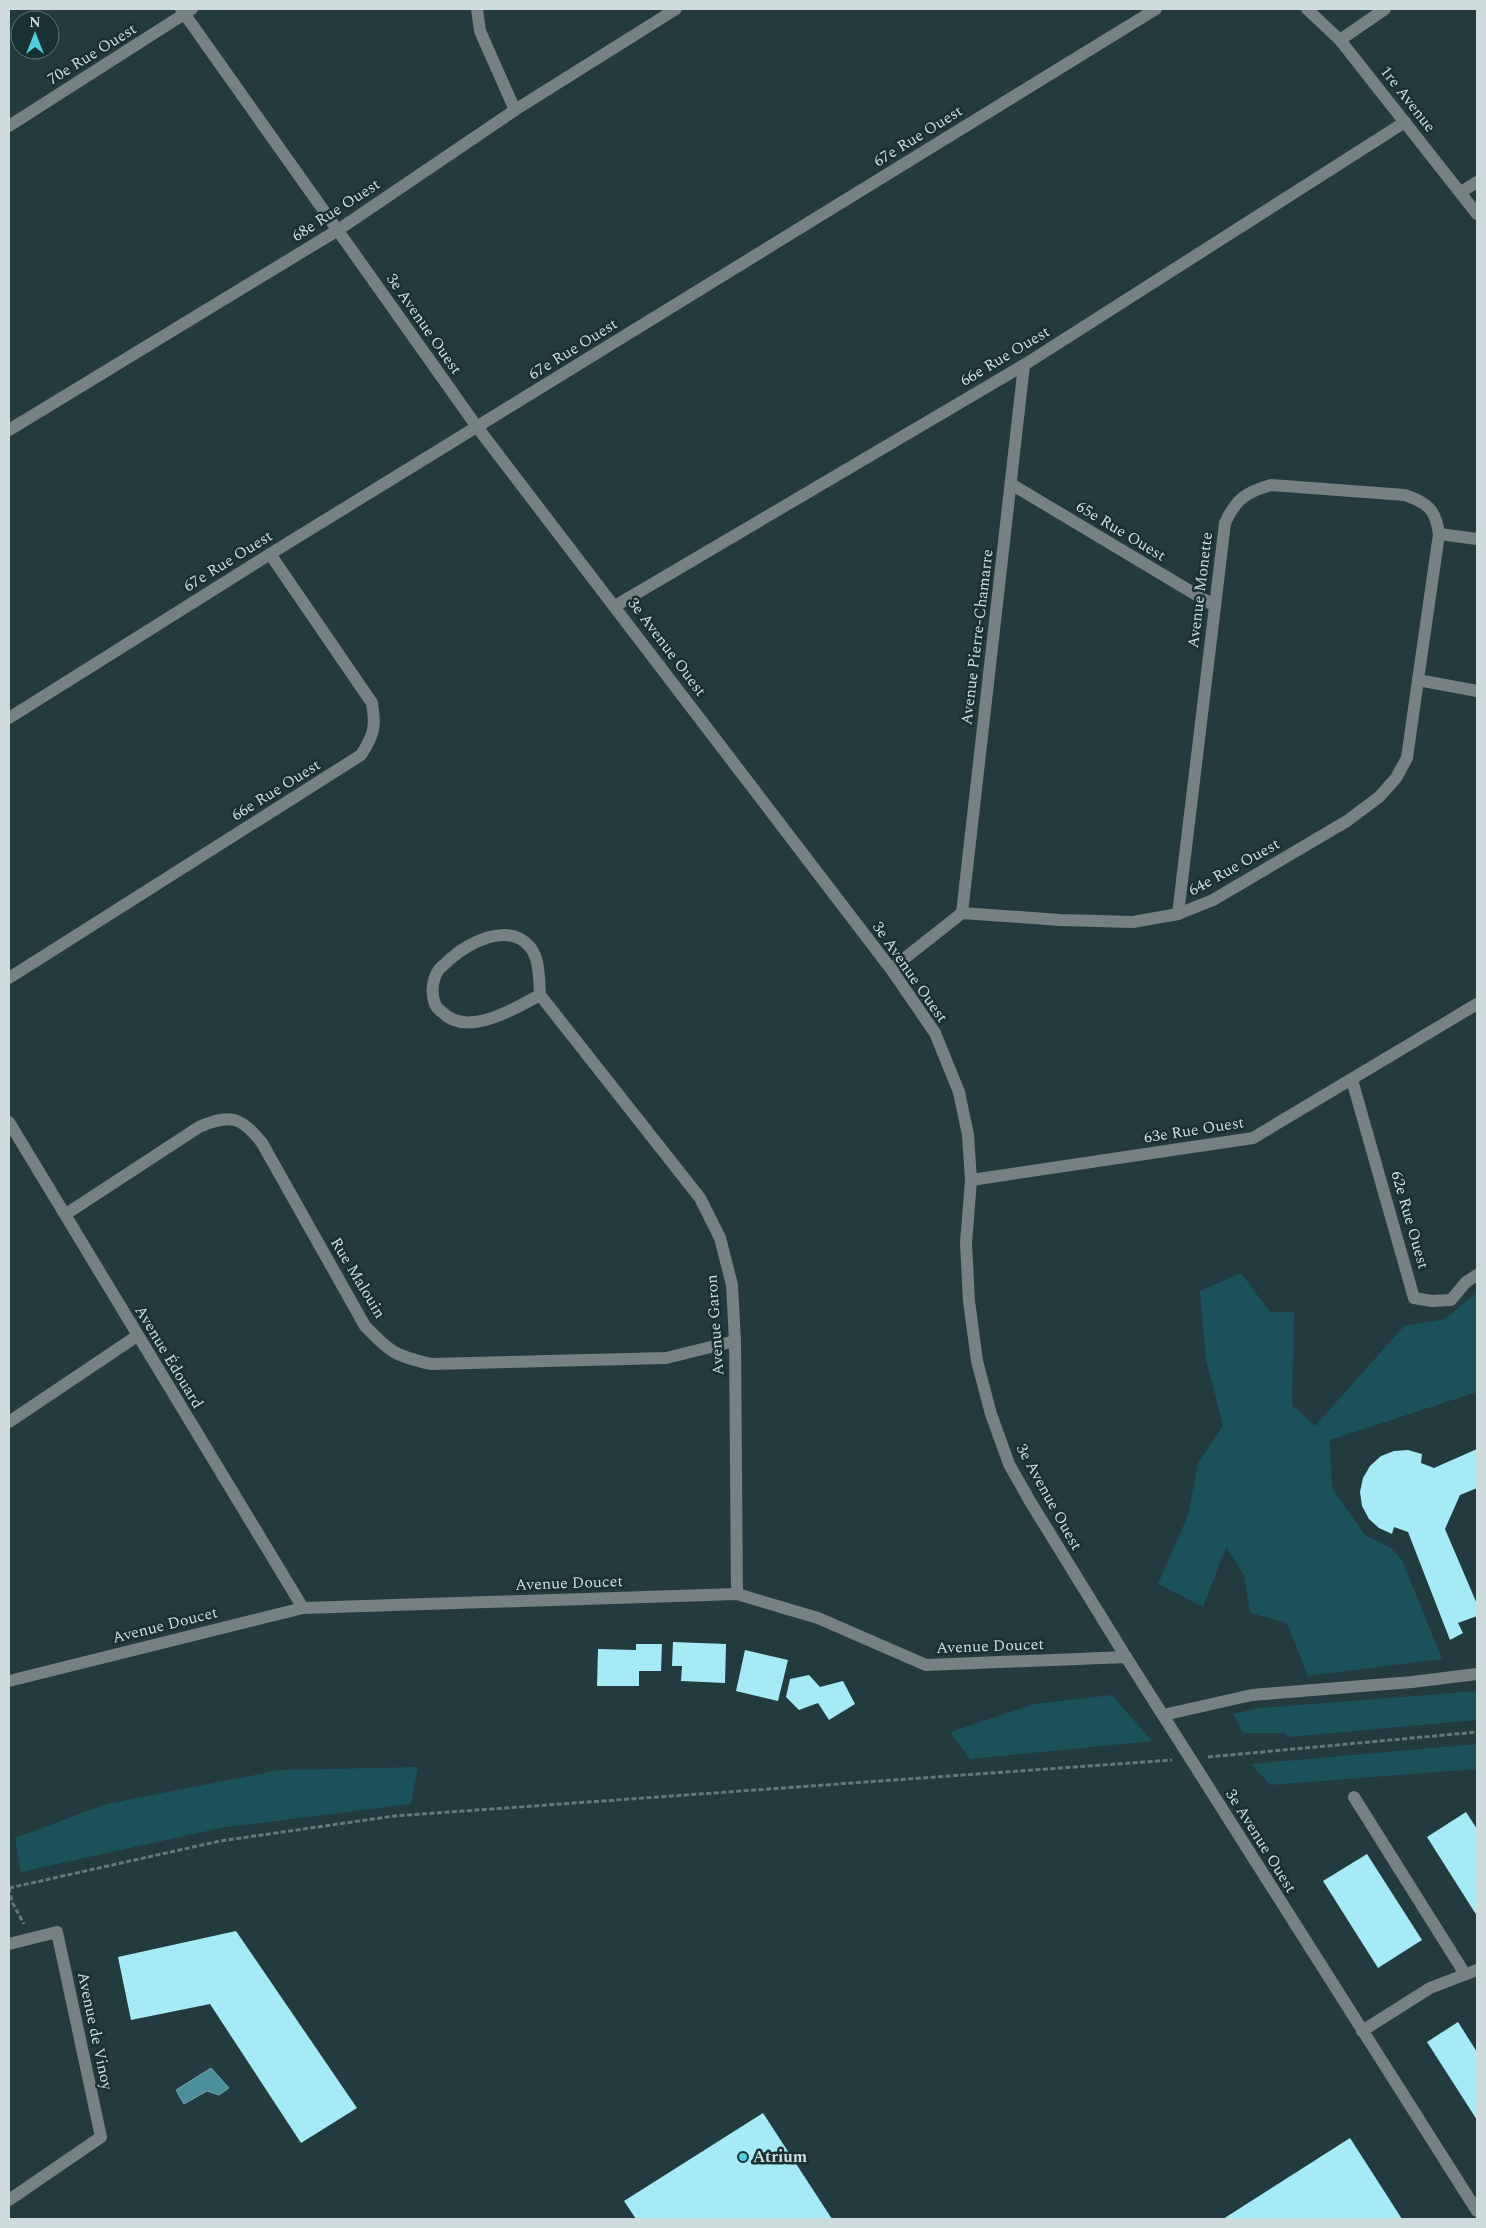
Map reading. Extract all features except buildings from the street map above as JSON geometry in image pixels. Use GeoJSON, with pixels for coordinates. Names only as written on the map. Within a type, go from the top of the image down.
{"type":"FeatureCollection","features":[{"type":"Feature","properties":{"kind":"street"},"geometry":{"type":"LineString","coordinates":[[477,9],[480,31],[516,110]]}},
{"type":"Feature","properties":{"kind":"street","name":"68e Rue Ouest"},"geometry":{"type":"LineString","coordinates":[[9,430],[338,230],[516,110],[676,9]]}},
{"type":"Feature","properties":{"kind":"street","name":"67e Rue Ouest"},"geometry":{"type":"LineString","coordinates":[[9,718],[270,554],[1156,9]]}},
{"type":"Feature","properties":{"kind":"street","name":"1re Avenue"},"geometry":{"type":"LineString","coordinates":[[1308,9],[1340,40],[1477,214]]}},
{"type":"Feature","properties":{"kind":"street"},"geometry":{"type":"LineString","coordinates":[[1340,40],[1386,9]]}},
{"type":"Feature","properties":{"kind":"street","name":"3e Avenue Ouest"},"geometry":{"type":"LineString","coordinates":[[186,11],[477,427],[891,969],[935,1033],[959,1092],[968,1135],[971,1180],[966,1243],[969,1301],[978,1361],[991,1414],[1009,1464],[1126,1657],[1477,2211]]}},
{"type":"Feature","properties":{"kind":"street","name":"70e Rue Ouest"},"geometry":{"type":"LineString","coordinates":[[9,126],[186,11]]}},
{"type":"Feature","properties":{"kind":"street","name":"66e Rue Ouest"},"geometry":{"type":"LineString","coordinates":[[615,606],[1024,365],[1405,122]]}},
{"type":"Feature","properties":{"kind":"street"},"geometry":{"type":"LineString","coordinates":[[1460,192],[1477,182]]}},
{"type":"Feature","properties":{"kind":"street","name":"Avenue Pierre-Chamarre"},"geometry":{"type":"LineString","coordinates":[[962,913],[1024,365]]}},
{"type":"Feature","properties":{"kind":"street","name":"65e Rue Ouest"},"geometry":{"type":"LineString","coordinates":[[1011,484],[1215,606]]}},
{"type":"Feature","properties":{"kind":"street","name":"Avenue Monette"},"geometry":{"type":"LineString","coordinates":[[1178,914],[1225,523],[1232,507],[1242,497],[1255,489],[1271,485],[1405,495],[1418,500],[1430,508],[1437,518],[1439,534],[1418,680]]}},
{"type":"Feature","properties":{"kind":"street"},"geometry":{"type":"LineString","coordinates":[[1439,534],[1477,539]]}},
{"type":"Feature","properties":{"kind":"street","name":"66e Rue Ouest"},"geometry":{"type":"LineString","coordinates":[[9,978],[361,755],[373,737],[375,720],[372,703],[270,554]]}},
{"type":"Feature","properties":{"kind":"street"},"geometry":{"type":"LineString","coordinates":[[1418,680],[1477,691]]}},
{"type":"Feature","properties":{"kind":"street","name":"64e Rue Ouest"},"geometry":{"type":"LineString","coordinates":[[962,913],[1060,920],[1133,922],[1178,914],[1213,900],[1347,821],[1379,797],[1396,778],[1407,758],[1418,680]]}},
{"type":"Feature","properties":{"kind":"street"},"geometry":{"type":"LineString","coordinates":[[891,969],[962,913]]}},
{"type":"Feature","properties":{"kind":"street"},"geometry":{"type":"LineString","coordinates":[[498,936],[516,938],[531,948],[538,968],[540,995],[518,1007],[481,1022],[462,1023],[448,1019],[435,1006],[432,990],[438,971],[457,954],[477,940],[498,936]]}},
{"type":"Feature","properties":{"kind":"street","name":"Avenue Garon"},"geometry":{"type":"LineString","coordinates":[[540,995],[700,1198],[720,1238],[732,1286],[735,1340],[737,1594]]}},
{"type":"Feature","properties":{"kind":"street","name":"63e Rue Ouest"},"geometry":{"type":"LineString","coordinates":[[971,1180],[1253,1138],[1477,1004]]}},
{"type":"Feature","properties":{"kind":"street","name":"62e Rue Ouest"},"geometry":{"type":"LineString","coordinates":[[1352,1080],[1414,1298],[1432,1301],[1451,1300],[1466,1282],[1477,1275]]}},
{"type":"Feature","properties":{"kind":"street","name":"Rue Malouin"},"geometry":{"type":"LineString","coordinates":[[66,1214],[199,1128],[220,1119],[237,1120],[252,1130],[262,1144],[365,1326],[384,1346],[403,1358],[431,1364],[666,1358],[735,1340]]}},
{"type":"Feature","properties":{"kind":"street","name":"Avenue Édouard"},"geometry":{"type":"LineString","coordinates":[[9,1122],[303,1608]]}},
{"type":"Feature","properties":{"kind":"street"},"geometry":{"type":"LineString","coordinates":[[9,1422],[137,1336]]}},
{"type":"Feature","properties":{"kind":"street","name":"Avenue Doucet"},"geometry":{"type":"LineString","coordinates":[[9,1681],[303,1608],[737,1594],[818,1618],[926,1665],[1126,1657]]}},
{"type":"Feature","properties":{"kind":"street"},"geometry":{"type":"LineString","coordinates":[[1163,1715],[1252,1695],[1412,1682],[1477,1674]]}},
{"type":"Feature","properties":{"kind":"street"},"geometry":{"type":"LineString","coordinates":[[1354,1797],[1471,1972],[1430,1988],[1362,2031]]}},
{"type":"Feature","properties":{"kind":"street","name":"Avenue de Vinoy"},"geometry":{"type":"LineString","coordinates":[[9,2200],[101,2137],[57,1932],[32,1938]]}},
{"type":"Feature","properties":{"kind":"street"},"geometry":{"type":"LineString","coordinates":[[9,1944],[32,1938]]}},
{"type":"Feature","properties":{"kind":"path"},"geometry":{"type":"LineString","coordinates":[[1217,1756],[1477,1732]]}},
{"type":"Feature","properties":{"kind":"path"},"geometry":{"type":"LineString","coordinates":[[32,1938],[12,1902],[9,1888],[220,1841],[394,1816],[1169,1760]]}},
{"type":"Feature","properties":{"kind":"path"},"geometry":{"type":"LineString","coordinates":[[9,1907],[12,1902]]}},
{"type":"Feature","properties":{"kind":"shaded area"},"geometry":{"type":"Polygon","coordinates":[[[1241,1273],[1270,1312],[1294,1312],[1292,1405],[1315,1426],[1404,1326],[1445,1319],[1477,1292],[1477,1392],[1330,1440],[1332,1488],[1365,1535],[1391,1548],[1402,1560],[1442,1659],[1308,1676],[1287,1623],[1250,1613],[1244,1575],[1226,1547],[1203,1607],[1158,1584],[1188,1515],[1198,1463],[1223,1426],[1206,1360],[1200,1291],[1241,1273]]]}},
{"type":"Feature","properties":{"kind":"shaded area"},"geometry":{"type":"Polygon","coordinates":[[[1477,1691],[1477,1720],[1289,1737],[1284,1733],[1243,1733],[1233,1714],[1259,1708],[1477,1691]]]}},
{"type":"Feature","properties":{"kind":"shaded area"},"geometry":{"type":"Polygon","coordinates":[[[1112,1695],[1152,1741],[970,1759],[950,1732],[1034,1704],[1112,1695]]]}},
{"type":"Feature","properties":{"kind":"shaded area"},"geometry":{"type":"Polygon","coordinates":[[[1477,1744],[1477,1769],[1270,1785],[1251,1764],[1477,1744]]]}},
{"type":"Feature","properties":{"kind":"shaded area"},"geometry":{"type":"Polygon","coordinates":[[[418,1767],[411,1804],[221,1828],[21,1872],[15,1838],[106,1804],[280,1770],[418,1767]]]}},
{"type":"Feature","properties":{"kind":"shaded area"},"geometry":{"type":"Polygon","coordinates":[[[211,2068],[229,2088],[219,2095],[207,2091],[184,2104],[176,2090],[211,2068]]]}},
{"type":"Feature","properties":{"kind":"place","name":"Atrium"},"geometry":{"type":"Point","coordinates":[743,2157]}}]}
